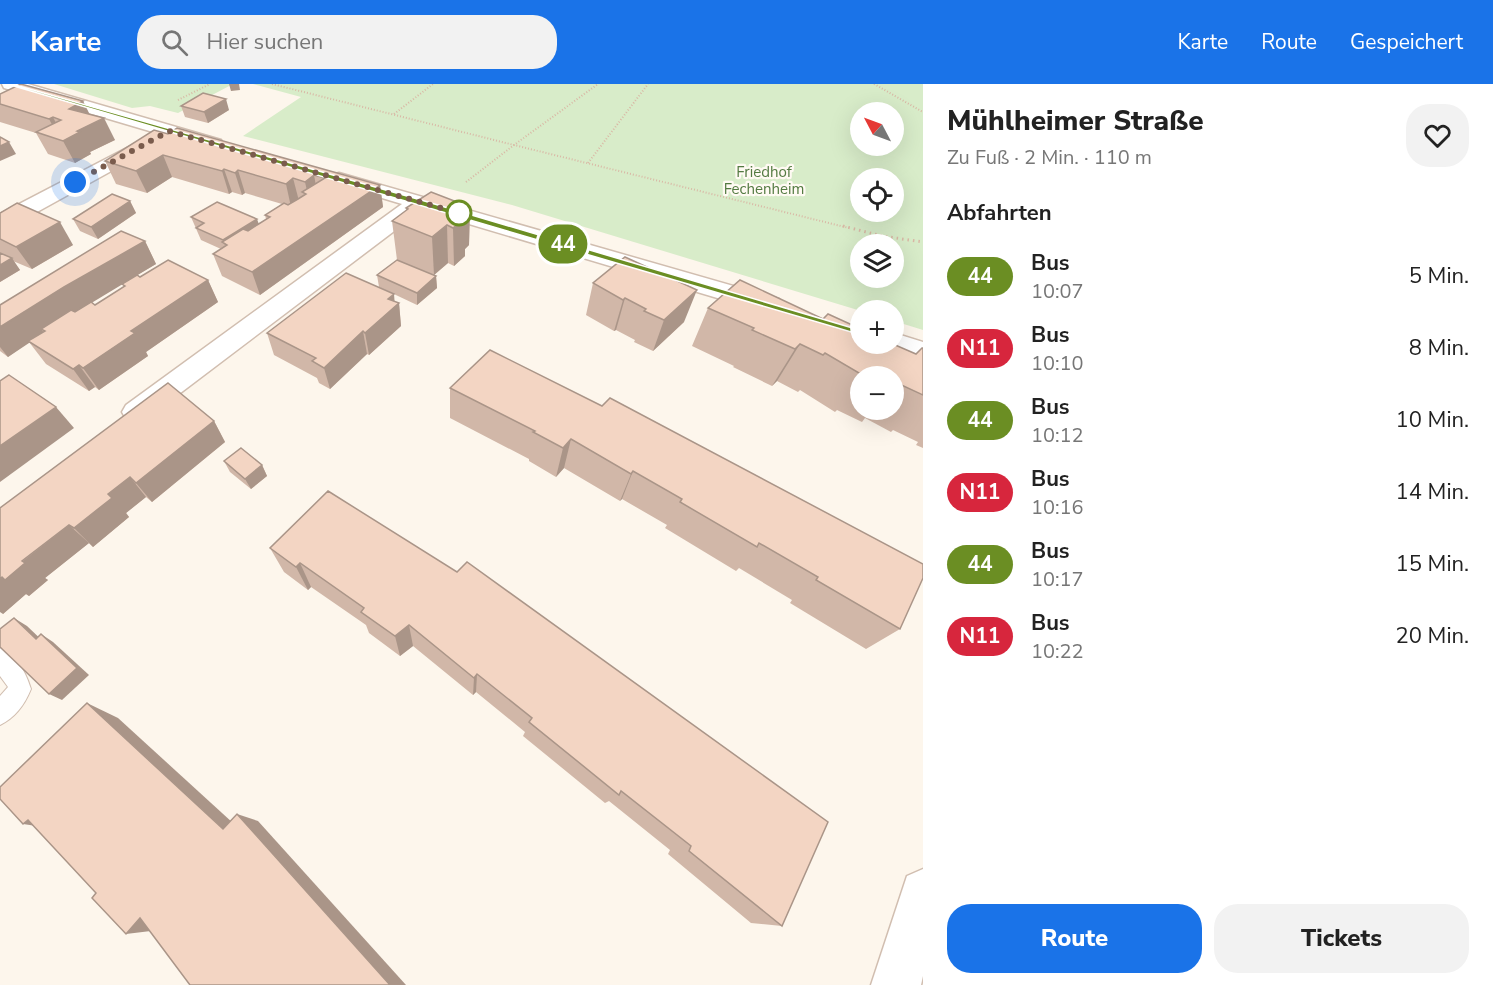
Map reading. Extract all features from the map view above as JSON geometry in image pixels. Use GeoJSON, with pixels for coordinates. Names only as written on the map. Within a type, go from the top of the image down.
{"type":"FeatureCollection","features":[{"type":"Feature","properties":{"kind":"street"},"geometry":{"type":"LineString","coordinates":[[10,84],[237,151]]}},
{"type":"Feature","properties":{"kind":"street"},"geometry":{"type":"LineString","coordinates":[[0,223],[169,131]]}},
{"type":"Feature","properties":{"kind":"street"},"geometry":{"type":"LineString","coordinates":[[317,173],[793,312]]}},
{"type":"Feature","properties":{"kind":"street"},"geometry":{"type":"LineString","coordinates":[[114,429],[427,204]]}},
{"type":"Feature","properties":{"kind":"street"},"geometry":{"type":"LineString","coordinates":[[904,345],[923,351]]}},
{"type":"Feature","properties":{"kind":"street"},"geometry":{"type":"LineString","coordinates":[[896,985],[923,892]]}},
{"type":"Feature","properties":{"kind":"lane"},"geometry":{"type":"LineString","coordinates":[[0,659],[17,679],[20,689],[0,713]]}},
{"type":"Feature","properties":{"kind":"path"},"geometry":{"type":"LineString","coordinates":[[272,84],[882,236],[923,242]]}},
{"type":"Feature","properties":{"kind":"path"},"geometry":{"type":"LineString","coordinates":[[393,115],[433,84]]}},
{"type":"Feature","properties":{"kind":"path"},"geometry":{"type":"LineString","coordinates":[[427,204],[598,84]]}},
{"type":"Feature","properties":{"kind":"path"},"geometry":{"type":"LineString","coordinates":[[588,164],[648,84]]}},
{"type":"Feature","properties":{"kind":"path"},"geometry":{"type":"LineString","coordinates":[[874,84],[923,112]]}},
{"type":"Feature","properties":{"kind":"green space"},"geometry":{"type":"Polygon","coordinates":[[[54,84],[233,84],[178,113],[150,106],[132,108],[54,84]]]}},
{"type":"Feature","properties":{"kind":"green space","name":"Friedhof Fechenheim"},"geometry":{"type":"Polygon","coordinates":[[[253,84],[923,84],[923,330],[904,324],[904,300],[850,300],[850,308],[512,205],[243,136],[301,97],[253,84]]]}},
{"type":"Feature","properties":{"kind":"building"},"geometry":{"type":"Polygon","coordinates":[[[21,84],[83,101],[69,109],[104,118],[77,131],[80,132],[63,141],[36,132],[61,120],[53,117],[49,119],[0,104],[0,94],[21,84]]]}},
{"type":"Feature","properties":{"kind":"building"},"geometry":{"type":"Polygon","coordinates":[[[203,93],[226,99],[204,112],[181,106],[203,93]]]}},
{"type":"Feature","properties":{"kind":"building"},"geometry":{"type":"Polygon","coordinates":[[[177,128],[380,185],[252,272],[213,254],[227,245],[222,242],[243,229],[248,231],[270,217],[265,215],[284,203],[288,205],[298,199],[306,194],[302,192],[325,178],[314,175],[305,182],[293,178],[286,184],[238,170],[235,173],[224,169],[222,171],[163,155],[136,171],[105,161],[154,130],[168,134],[177,128]]]}},
{"type":"Feature","properties":{"kind":"building"},"geometry":{"type":"Polygon","coordinates":[[[0,137],[9,142],[0,146],[0,137]]]}},
{"type":"Feature","properties":{"kind":"building"},"geometry":{"type":"Polygon","coordinates":[[[431,192],[470,207],[459,216],[465,218],[453,228],[447,225],[432,237],[392,221],[408,209],[406,208],[431,192]]]}},
{"type":"Feature","properties":{"kind":"building"},"geometry":{"type":"Polygon","coordinates":[[[112,194],[130,201],[91,227],[73,219],[112,194]]]}},
{"type":"Feature","properties":{"kind":"building"},"geometry":{"type":"Polygon","coordinates":[[[217,202],[257,219],[223,240],[196,228],[204,223],[191,217],[217,202]]]}},
{"type":"Feature","properties":{"kind":"building"},"geometry":{"type":"Polygon","coordinates":[[[17,203],[60,222],[16,247],[0,239],[0,213],[17,203]]]}},
{"type":"Feature","properties":{"kind":"building"},"geometry":{"type":"Polygon","coordinates":[[[121,231],[145,241],[0,327],[0,305],[121,231]]]}},
{"type":"Feature","properties":{"kind":"building"},"geometry":{"type":"Polygon","coordinates":[[[0,253],[12,258],[0,265],[0,253]]]}},
{"type":"Feature","properties":{"kind":"building"},"geometry":{"type":"Polygon","coordinates":[[[625,257],[697,290],[664,320],[593,283],[625,257]]]}},
{"type":"Feature","properties":{"kind":"building"},"geometry":{"type":"Polygon","coordinates":[[[168,260],[208,280],[131,331],[135,333],[83,368],[79,365],[73,369],[28,341],[45,331],[41,329],[71,310],[75,312],[91,302],[95,305],[125,286],[122,284],[137,275],[140,277],[168,260]]]}},
{"type":"Feature","properties":{"kind":"building"},"geometry":{"type":"Polygon","coordinates":[[[397,260],[436,276],[417,293],[377,275],[397,260]]]}},
{"type":"Feature","properties":{"kind":"building"},"geometry":{"type":"Polygon","coordinates":[[[346,273],[394,294],[388,299],[399,303],[365,333],[363,331],[324,368],[312,361],[316,358],[267,333],[346,273]]]}},
{"type":"Feature","properties":{"kind":"building"},"geometry":{"type":"Polygon","coordinates":[[[740,280],[823,319],[828,314],[850,324],[850,354],[904,354],[904,349],[916,354],[923,348],[923,395],[904,386],[904,366],[850,368],[825,353],[823,355],[800,344],[795,349],[708,308],[740,280]]]}},
{"type":"Feature","properties":{"kind":"building"},"geometry":{"type":"Polygon","coordinates":[[[490,350],[602,406],[610,398],[923,564],[923,578],[900,629],[816,580],[818,577],[759,543],[757,547],[680,502],[682,499],[633,471],[631,474],[571,439],[563,448],[533,432],[535,431],[450,388],[490,350]]]}},
{"type":"Feature","properties":{"kind":"building"},"geometry":{"type":"Polygon","coordinates":[[[9,375],[56,407],[0,446],[0,381],[9,375]]]}},
{"type":"Feature","properties":{"kind":"building"},"geometry":{"type":"Polygon","coordinates":[[[168,383],[214,421],[136,483],[130,477],[108,494],[112,498],[74,528],[69,525],[22,561],[25,563],[5,580],[2,577],[0,579],[0,508],[168,383]]]}},
{"type":"Feature","properties":{"kind":"building"},"geometry":{"type":"Polygon","coordinates":[[[241,448],[262,465],[245,479],[224,461],[241,448]]]}},
{"type":"Feature","properties":{"kind":"building"},"geometry":{"type":"Polygon","coordinates":[[[328,491],[457,572],[467,562],[828,822],[782,926],[689,851],[691,846],[621,791],[619,795],[529,722],[532,718],[477,674],[474,678],[409,625],[395,636],[361,612],[364,608],[300,563],[296,567],[270,548],[328,491]]]}},
{"type":"Feature","properties":{"kind":"building"},"geometry":{"type":"Polygon","coordinates":[[[14,618],[36,639],[41,634],[77,668],[49,694],[0,647],[0,629],[14,618]]]}},
{"type":"Feature","properties":{"kind":"building"},"geometry":{"type":"Polygon","coordinates":[[[87,703],[223,829],[237,814],[390,985],[190,985],[140,918],[126,934],[92,898],[96,893],[28,820],[23,824],[0,799],[0,787],[87,703]]]}},
{"type":"Feature","properties":{"kind":"bus line","name":"44"},"geometry":{"type":"LineString","coordinates":[[9,84],[419,201],[850,329]]}},
{"type":"Feature","properties":{"kind":"route"},"geometry":{"type":"LineString","coordinates":[[75,182],[169,131],[459,213]]}}]}
